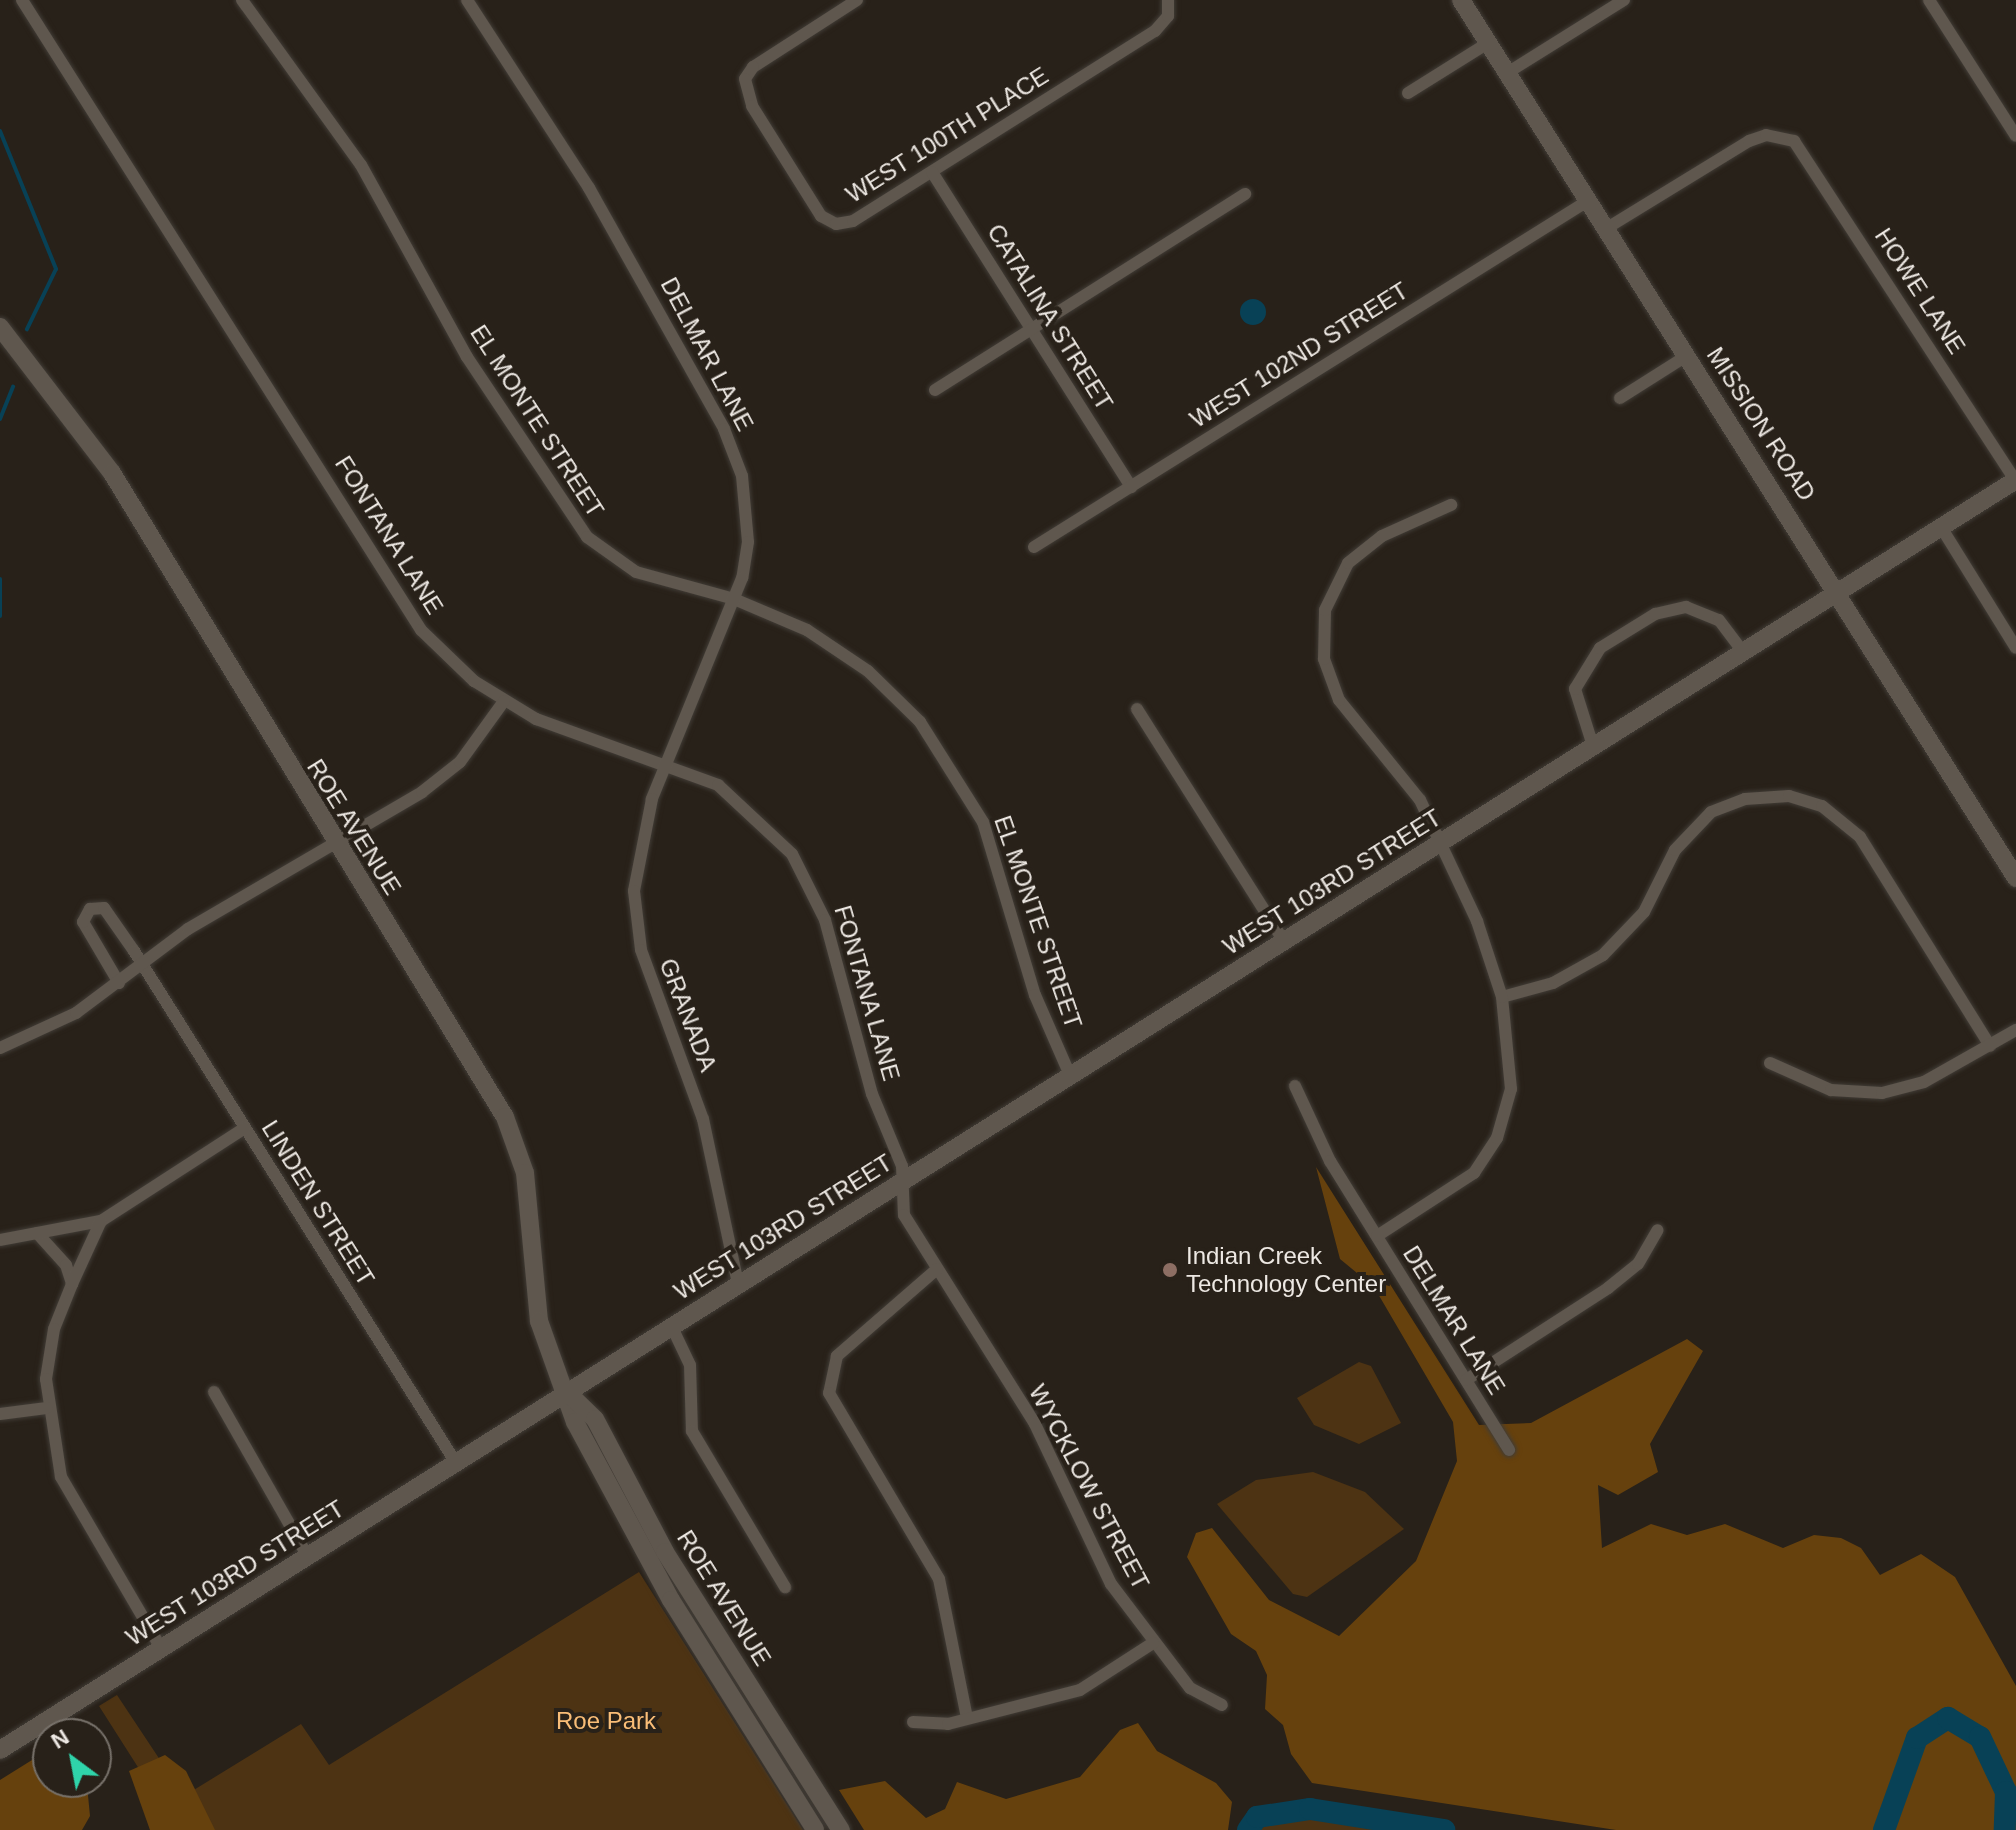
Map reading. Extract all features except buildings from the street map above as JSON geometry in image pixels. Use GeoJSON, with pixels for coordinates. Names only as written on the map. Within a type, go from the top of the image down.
{"type":"FeatureCollection","features":[{"type":"Feature","properties":{"kind":"main road","name":"MISSION ROAD"},"geometry":{"type":"LineString","coordinates":[[1461,0],[1839,591],[2016,878]]}},
{"type":"Feature","properties":{"kind":"main road","name":"ROE AVENUE"},"geometry":{"type":"LineString","coordinates":[[0,327],[112,473],[331,841],[451,1022],[518,1148],[539,1321],[568,1393],[575,1422],[656,1573],[811,1823]]}},
{"type":"Feature","properties":{"kind":"main road","name":"WEST 103RD STREET"},"geometry":{"type":"LineString","coordinates":[[0,1750],[2016,480]]}},
{"type":"Feature","properties":{"kind":"main road","name":"ROE AVENUE"},"geometry":{"type":"LineString","coordinates":[[568,1393],[595,1419],[665,1552],[841,1830]]}},
{"type":"Feature","properties":{"kind":"main road"},"geometry":{"type":"LineString","coordinates":[[811,1823],[827,1809]]}},
{"type":"Feature","properties":{"kind":"street","name":"FONTANA LANE"},"geometry":{"type":"LineString","coordinates":[[22,0],[243,339],[404,606],[449,660],[504,701],[668,762],[746,805],[809,883],[872,1094],[902,1166],[900,1182]]}},
{"type":"Feature","properties":{"kind":"street","name":"EL MONTE STREET"},"geometry":{"type":"LineString","coordinates":[[242,0],[361,165],[467,357],[587,537],[636,572],[734,599],[807,630],[868,671],[941,749],[983,822],[1035,995],[1070,1075]]}},
{"type":"Feature","properties":{"kind":"street","name":"DELMAR LANE"},"geometry":{"type":"LineString","coordinates":[[467,0],[589,188],[734,450],[748,542],[734,599],[668,762]]}},
{"type":"Feature","properties":{"kind":"street","name":"WEST 100TH PLACE"},"geometry":{"type":"LineString","coordinates":[[857,0],[753,67],[745,79],[759,118],[821,216],[836,224],[853,221],[1155,31],[1168,16],[1168,0]]}},
{"type":"Feature","properties":{"kind":"street"},"geometry":{"type":"LineString","coordinates":[[1507,73],[1624,0]]}},
{"type":"Feature","properties":{"kind":"street"},"geometry":{"type":"LineString","coordinates":[[1929,0],[2016,136]]}},
{"type":"Feature","properties":{"kind":"street"},"geometry":{"type":"LineString","coordinates":[[1408,93],[1488,43]]}},
{"type":"Feature","properties":{"kind":"street","name":"HOWE LANE"},"geometry":{"type":"LineString","coordinates":[[1607,228],[1749,141],[1779,135],[1806,152],[2016,480]]}},
{"type":"Feature","properties":{"kind":"street","name":"CATALINA STREET"},"geometry":{"type":"LineString","coordinates":[[932,172],[1131,487]]}},
{"type":"Feature","properties":{"kind":"street"},"geometry":{"type":"LineString","coordinates":[[935,390],[1245,194]]}},
{"type":"Feature","properties":{"kind":"street","name":"WEST 102ND STREET"},"geometry":{"type":"LineString","coordinates":[[1034,547],[1589,200]]}},
{"type":"Feature","properties":{"kind":"street"},"geometry":{"type":"LineString","coordinates":[[1620,398],[1688,355]]}},
{"type":"Feature","properties":{"kind":"street"},"geometry":{"type":"LineString","coordinates":[[1377,1236],[1474,1173],[1497,1138],[1512,1071],[1502,997],[1441,842],[1408,780],[1339,700],[1324,659],[1323,622],[1331,590],[1356,554],[1451,505]]}},
{"type":"Feature","properties":{"kind":"street"},"geometry":{"type":"LineString","coordinates":[[1941,527],[2016,648]]}},
{"type":"Feature","properties":{"kind":"street"},"geometry":{"type":"LineString","coordinates":[[1593,746],[1575,689],[1600,648],[1655,614],[1686,607],[1719,620],[1742,651]]}},
{"type":"Feature","properties":{"kind":"street"},"geometry":{"type":"LineString","coordinates":[[0,1048],[76,1013],[143,966],[188,929],[331,841],[442,778],[504,701]]}},
{"type":"Feature","properties":{"kind":"street"},"geometry":{"type":"LineString","coordinates":[[1137,709],[1283,940]]}},
{"type":"Feature","properties":{"kind":"street","name":"GRANADA"},"geometry":{"type":"LineString","coordinates":[[668,762],[642,830],[636,920],[703,1119],[738,1283]]}},
{"type":"Feature","properties":{"kind":"street"},"geometry":{"type":"LineString","coordinates":[[1502,997],[1579,971],[1624,937],[1675,850],[1711,812],[1745,799],[1789,796],[1822,806],[1860,837],[1990,1046]]}},
{"type":"Feature","properties":{"kind":"street","name":"LINDEN STREET"},"geometry":{"type":"LineString","coordinates":[[119,983],[83,922],[90,909],[104,908],[143,966],[456,1463]]}},
{"type":"Feature","properties":{"kind":"street"},"geometry":{"type":"LineString","coordinates":[[1770,1063],[1831,1090],[1869,1094],[1924,1082],[2016,1030]]}},
{"type":"Feature","properties":{"kind":"street","name":"DELMAR LANE"},"geometry":{"type":"LineString","coordinates":[[1295,1086],[1330,1161],[1509,1450]]}},
{"type":"Feature","properties":{"kind":"street"},"geometry":{"type":"LineString","coordinates":[[0,1240],[101,1221],[245,1128]]}},
{"type":"Feature","properties":{"kind":"street","name":"WYCKLOW STREET"},"geometry":{"type":"LineString","coordinates":[[900,1182],[904,1215],[1035,1424],[1111,1584],[1190,1688],[1222,1705]]}},
{"type":"Feature","properties":{"kind":"street"},"geometry":{"type":"LineString","coordinates":[[101,1221],[72,1284],[49,1354],[47,1408],[75,1510],[161,1648]]}},
{"type":"Feature","properties":{"kind":"street"},"geometry":{"type":"LineString","coordinates":[[1466,1380],[1608,1288],[1638,1264],[1658,1230]]}},
{"type":"Feature","properties":{"kind":"street"},"geometry":{"type":"LineString","coordinates":[[37,1233],[66,1265],[72,1284]]}},
{"type":"Feature","properties":{"kind":"street"},"geometry":{"type":"LineString","coordinates":[[937,1269],[837,1356],[829,1393],[939,1579],[967,1718]]}},
{"type":"Feature","properties":{"kind":"street"},"geometry":{"type":"LineString","coordinates":[[671,1325],[690,1365],[692,1431],[785,1587]]}},
{"type":"Feature","properties":{"kind":"street"},"geometry":{"type":"LineString","coordinates":[[214,1392],[307,1555]]}},
{"type":"Feature","properties":{"kind":"street"},"geometry":{"type":"LineString","coordinates":[[0,1414],[47,1408]]}},
{"type":"Feature","properties":{"kind":"street"},"geometry":{"type":"LineString","coordinates":[[913,1722],[967,1718],[1080,1690],[1153,1643]]}},
{"type":"Feature","properties":{"kind":"green space"},"geometry":{"type":"Polygon","coordinates":[[[1359,1362],[1371,1366],[1401,1423],[1359,1444],[1314,1425],[1297,1398],[1359,1362]]]}},
{"type":"Feature","properties":{"kind":"green space"},"geometry":{"type":"Polygon","coordinates":[[[1313,1472],[1365,1492],[1404,1529],[1307,1597],[1293,1594],[1217,1504],[1256,1480],[1313,1472]]]}},
{"type":"Feature","properties":{"kind":"green space","name":"Roe Park"},"geometry":{"type":"Polygon","coordinates":[[[639,1572],[803,1830],[178,1830],[112,1726],[112,1718],[107,1718],[99,1706],[117,1695],[184,1796],[301,1724],[329,1765],[639,1572]]]}},
{"type":"Feature","properties":{"kind":"green space"},"geometry":{"type":"Polygon","coordinates":[[[1310,1809],[1444,1830],[1255,1830],[1257,1817],[1310,1809]]]}},
{"type":"Feature","properties":{"kind":"shaded area"},"geometry":{"type":"Polygon","coordinates":[[[1316,1167],[1479,1425],[1531,1423],[1687,1339],[1703,1351],[1650,1444],[1658,1472],[1618,1495],[1598,1485],[1602,1548],[1651,1524],[1687,1535],[1725,1524],[1783,1548],[1814,1535],[1841,1538],[1861,1548],[1880,1575],[1921,1554],[1955,1577],[2016,1686],[2016,1830],[1616,1830],[1312,1783],[1291,1754],[1283,1725],[1265,1709],[1267,1675],[1256,1651],[1231,1634],[1187,1557],[1196,1533],[1212,1528],[1269,1600],[1339,1636],[1416,1561],[1457,1461],[1453,1422],[1374,1287],[1340,1259],[1316,1167]]]}},
{"type":"Feature","properties":{"kind":"shaded area"},"geometry":{"type":"Polygon","coordinates":[[[1138,1723],[1157,1751],[1216,1783],[1232,1802],[1228,1830],[864,1830],[839,1790],[885,1781],[926,1818],[945,1809],[957,1782],[1006,1799],[1080,1777],[1120,1730],[1138,1723]]]}},
{"type":"Feature","properties":{"kind":"shaded area"},"geometry":{"type":"Polygon","coordinates":[[[165,1755],[186,1771],[215,1830],[150,1830],[129,1771],[165,1755]]]}},
{"type":"Feature","properties":{"kind":"shaded area"},"geometry":{"type":"Polygon","coordinates":[[[32,1760],[32,1798],[88,1798],[90,1816],[82,1830],[0,1830],[0,1780],[32,1760]]]}},
{"type":"Feature","properties":{"kind":"water"},"geometry":{"type":"Polygon","coordinates":[[[1253,299],[1262,303],[1266,312],[1262,321],[1253,325],[1244,321],[1240,312],[1244,303],[1253,299]]]}},
{"type":"Feature","properties":{"kind":"waterway"},"geometry":{"type":"LineString","coordinates":[[0,131],[56,269],[27,329]]}},
{"type":"Feature","properties":{"kind":"waterway"},"geometry":{"type":"LineString","coordinates":[[0,419],[13,386]]}},
{"type":"Feature","properties":{"kind":"waterway"},"geometry":{"type":"LineString","coordinates":[[0,579],[0,616]]}},
{"type":"Feature","properties":{"kind":"waterway"},"geometry":{"type":"LineString","coordinates":[[1884,1830],[1917,1738],[1948,1718],[1980,1737],[2006,1792],[2005,1830]]}},
{"type":"Feature","properties":{"kind":"waterway"},"geometry":{"type":"LineString","coordinates":[[1248,1830],[1257,1817],[1310,1809],[1444,1830]]}},
{"type":"Feature","properties":{"kind":"place","name":"Indian Creek Technology Center"},"geometry":{"type":"Point","coordinates":[1170,1270]}}]}
